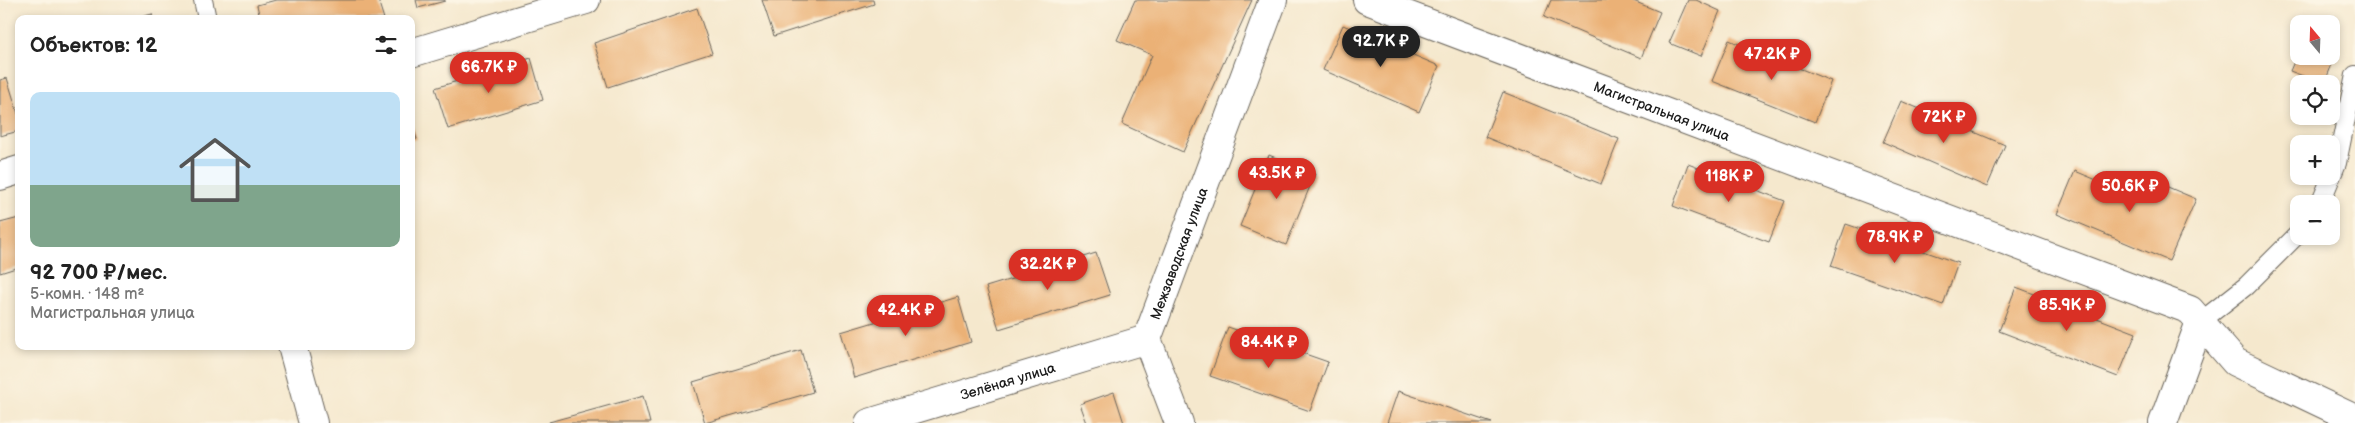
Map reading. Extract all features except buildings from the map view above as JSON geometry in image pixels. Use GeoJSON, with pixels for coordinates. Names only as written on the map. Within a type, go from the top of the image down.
{"type":"FeatureCollection","features":[{"type":"Feature","properties":{"kind":"street"},"geometry":{"type":"LineString","coordinates":[[415,52],[586,0]]}},
{"type":"Feature","properties":{"kind":"street","name":"Межзаводская улица"},"geometry":{"type":"LineString","coordinates":[[1147,340],[1274,0]]}},
{"type":"Feature","properties":{"kind":"street","name":"Магистральная улица"},"geometry":{"type":"LineString","coordinates":[[1367,0],[2190,310],[2236,362],[2355,418]]}},
{"type":"Feature","properties":{"kind":"street"},"geometry":{"type":"LineString","coordinates":[[0,176],[15,171]]}},
{"type":"Feature","properties":{"kind":"street"},"geometry":{"type":"LineString","coordinates":[[2163,423],[2200,322]]}},
{"type":"Feature","properties":{"kind":"street"},"geometry":{"type":"LineString","coordinates":[[1147,340],[1179,423]]}},
{"type":"Feature","properties":{"kind":"street","name":"Зелёная улица"},"geometry":{"type":"LineString","coordinates":[[869,423],[1147,340]]}},
{"type":"Feature","properties":{"kind":"street"},"geometry":{"type":"LineString","coordinates":[[293,350],[313,423]]}},
{"type":"Feature","properties":{"kind":"lane"},"geometry":{"type":"LineString","coordinates":[[203,0],[206,15]]}},
{"type":"Feature","properties":{"kind":"lane"},"geometry":{"type":"LineString","coordinates":[[2324,195],[2337,163],[2355,75]]}},
{"type":"Feature","properties":{"kind":"lane"},"geometry":{"type":"LineString","coordinates":[[2200,322],[2246,286],[2290,242]]}}]}
